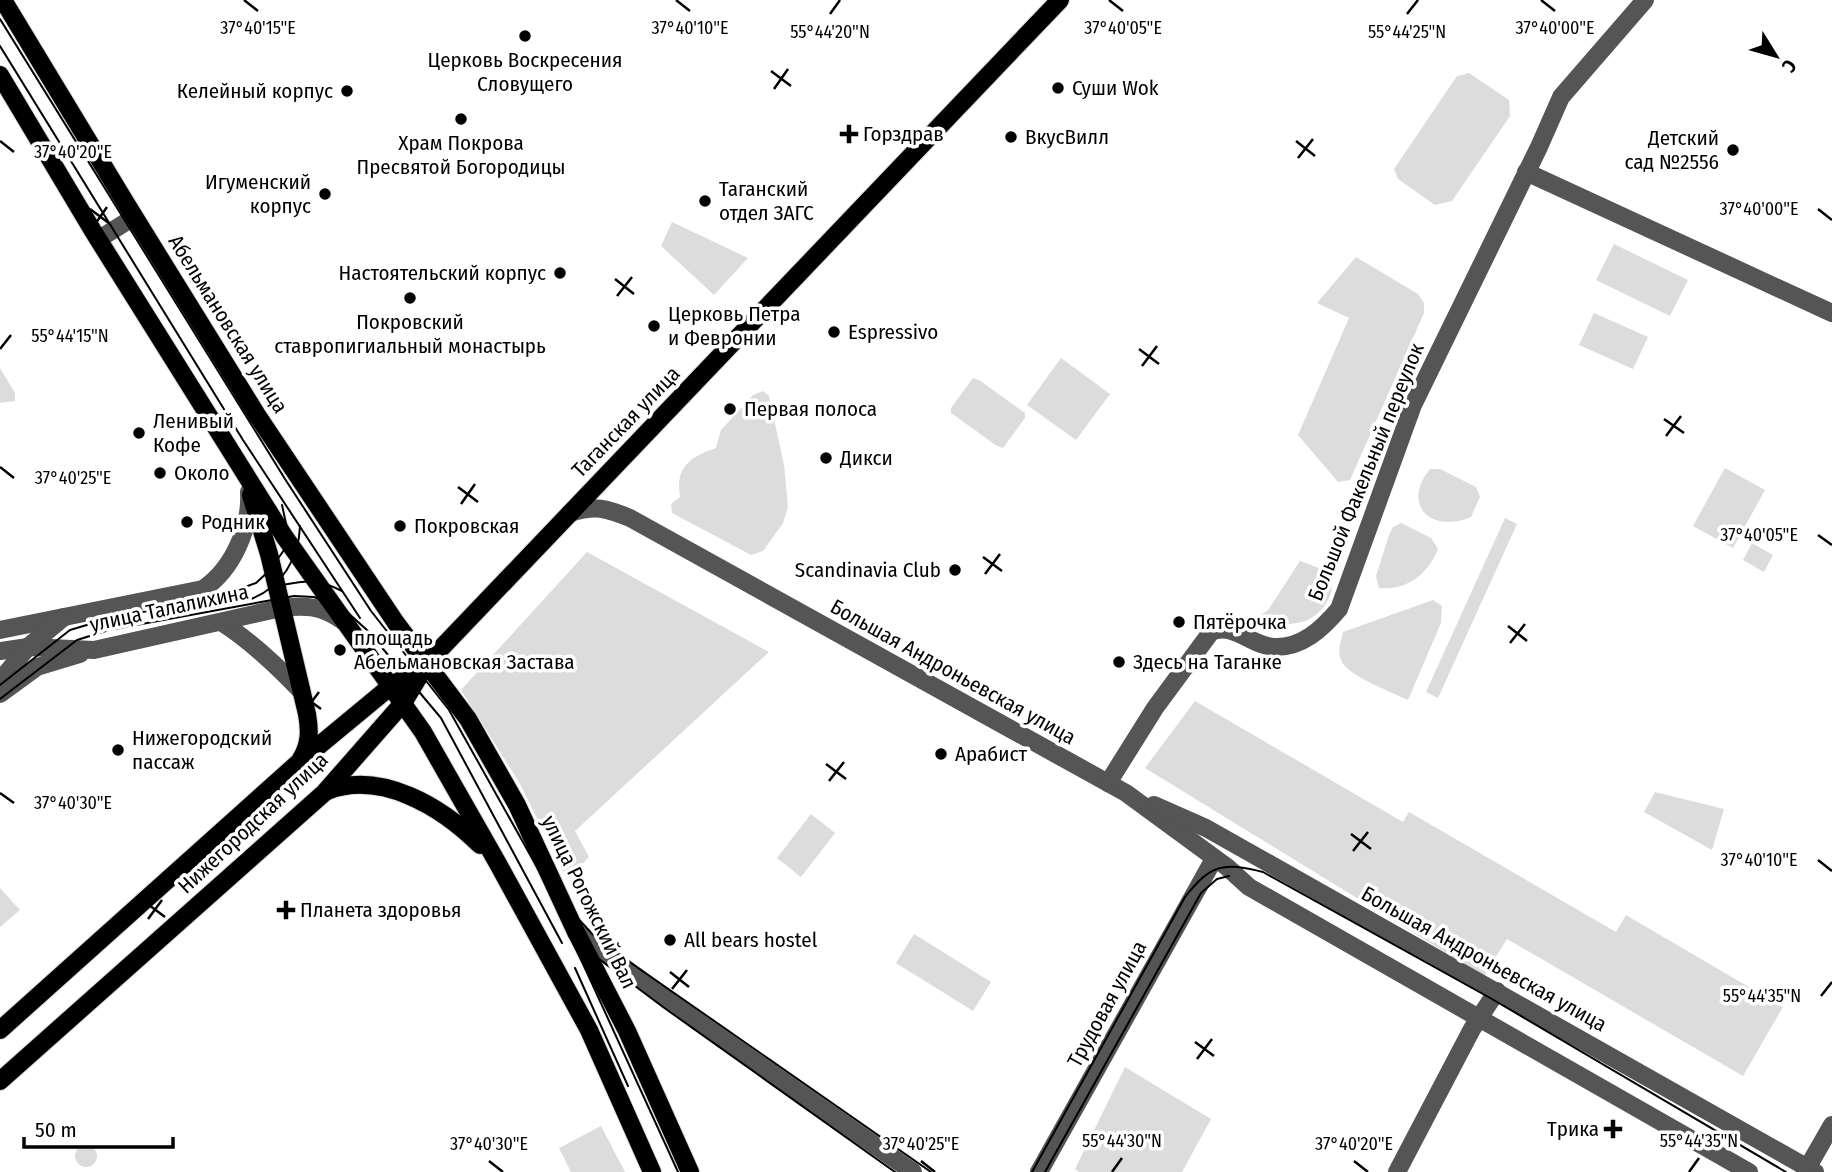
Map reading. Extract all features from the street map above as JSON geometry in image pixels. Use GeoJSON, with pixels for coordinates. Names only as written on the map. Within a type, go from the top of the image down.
{"type":"FeatureCollection","features":[{"type":"Feature","properties":{"kind":"main road","name":"Абельмановская улица"},"geometry":{"type":"LineString","coordinates":[[3,0],[257,415],[396,623],[427,663]]}},
{"type":"Feature","properties":{"kind":"main road","name":"Таганская улица"},"geometry":{"type":"LineString","coordinates":[[427,663],[1060,0]]}},
{"type":"Feature","properties":{"kind":"main road"},"geometry":{"type":"LineString","coordinates":[[0,75],[245,475],[343,621],[423,733],[589,1030],[652,1172]]}},
{"type":"Feature","properties":{"kind":"main road"},"geometry":{"type":"LineString","coordinates":[[245,475],[269,554],[310,732],[306,751],[298,762]]}},
{"type":"Feature","properties":{"kind":"main road"},"geometry":{"type":"LineString","coordinates":[[391,686],[427,663]]}},
{"type":"Feature","properties":{"kind":"main road"},"geometry":{"type":"LineString","coordinates":[[403,703],[427,663]]}},
{"type":"Feature","properties":{"kind":"main road","name":"улица Рогожский Вал"},"geometry":{"type":"LineString","coordinates":[[427,663],[468,719],[517,805],[626,1031],[690,1172]]}},
{"type":"Feature","properties":{"kind":"main road","name":"Нижегородская улица"},"geometry":{"type":"LineString","coordinates":[[0,1030],[298,762],[391,686]]}},
{"type":"Feature","properties":{"kind":"main road","name":"Нижегородская улица"},"geometry":{"type":"LineString","coordinates":[[0,1081],[324,793],[403,703]]}},
{"type":"Feature","properties":{"kind":"main road"},"geometry":{"type":"LineString","coordinates":[[324,793],[357,783],[407,795],[437,809],[460,825],[497,862]]}},
{"type":"Feature","properties":{"kind":"street","name":"Большой Факельный переулок"},"geometry":{"type":"LineString","coordinates":[[1108,783],[1155,708],[1211,632],[1220,628],[1231,630],[1273,647],[1301,641],[1322,630],[1339,609],[1413,405],[1561,97],[1645,0]]}},
{"type":"Feature","properties":{"kind":"street"},"geometry":{"type":"LineString","coordinates":[[1526,172],[1832,313]]}},
{"type":"Feature","properties":{"kind":"street"},"geometry":{"type":"LineString","coordinates":[[99,239],[134,217]]}},
{"type":"Feature","properties":{"kind":"street","name":"улица Талалихина"},"geometry":{"type":"LineString","coordinates":[[0,630],[202,589],[227,565],[243,534],[249,500],[245,475]]}},
{"type":"Feature","properties":{"kind":"street","name":"Большая Андроньевская улица"},"geometry":{"type":"LineString","coordinates":[[570,513],[591,507],[614,511],[649,527],[1126,793],[1206,828],[1809,1171]]}},
{"type":"Feature","properties":{"kind":"street","name":"улица Талалихина"},"geometry":{"type":"LineString","coordinates":[[16,652],[94,650],[305,605],[319,608],[343,621]]}},
{"type":"Feature","properties":{"kind":"street"},"geometry":{"type":"LineString","coordinates":[[0,694],[8,682],[16,652],[66,616]]}},
{"type":"Feature","properties":{"kind":"street"},"geometry":{"type":"LineString","coordinates":[[221,622],[272,661],[300,690]]}},
{"type":"Feature","properties":{"kind":"street"},"geometry":{"type":"LineString","coordinates":[[0,630],[8,636],[16,652]]}},
{"type":"Feature","properties":{"kind":"street"},"geometry":{"type":"LineString","coordinates":[[8,682],[37,667],[94,650]]}},
{"type":"Feature","properties":{"kind":"street","name":"Большая Андроньевская улица"},"geometry":{"type":"LineString","coordinates":[[1126,793],[1227,867],[1249,887],[1749,1172]]}},
{"type":"Feature","properties":{"kind":"street","name":"Трудовая улица"},"geometry":{"type":"LineString","coordinates":[[1039,1172],[1214,859]]}},
{"type":"Feature","properties":{"kind":"street"},"geometry":{"type":"LineString","coordinates":[[576,932],[696,1021],[914,1172]]}},
{"type":"Feature","properties":{"kind":"street"},"geometry":{"type":"LineString","coordinates":[[1397,1172],[1472,1029],[1497,992]]}},
{"type":"Feature","properties":{"kind":"street"},"geometry":{"type":"LineString","coordinates":[[1809,1171],[1832,1125]]}},
{"type":"Feature","properties":{"kind":"shaded area"},"geometry":{"type":"Polygon","coordinates":[[[1469,73],[1509,100],[1510,116],[1452,201],[1435,205],[1398,179],[1394,169],[1457,76],[1469,73]]]}},
{"type":"Feature","properties":{"kind":"shaded area"},"geometry":{"type":"Polygon","coordinates":[[[672,222],[748,258],[714,295],[661,246],[672,222]]]}},
{"type":"Feature","properties":{"kind":"shaded area"},"geometry":{"type":"Polygon","coordinates":[[[1614,244],[1688,280],[1670,316],[1596,280],[1614,244]]]}},
{"type":"Feature","properties":{"kind":"shaded area"},"geometry":{"type":"Polygon","coordinates":[[[1356,257],[1418,294],[1424,303],[1424,313],[1350,480],[1338,482],[1298,435],[1349,318],[1317,303],[1356,257]]]}},
{"type":"Feature","properties":{"kind":"shaded area"},"geometry":{"type":"Polygon","coordinates":[[[1594,313],[1648,337],[1633,369],[1579,345],[1594,313]]]}},
{"type":"Feature","properties":{"kind":"shaded area"},"geometry":{"type":"Polygon","coordinates":[[[1061,358],[1110,394],[1076,440],[1027,405],[1061,358]]]}},
{"type":"Feature","properties":{"kind":"shaded area"},"geometry":{"type":"Polygon","coordinates":[[[0,368],[15,393],[15,401],[0,403],[0,368]]]}},
{"type":"Feature","properties":{"kind":"shaded area"},"geometry":{"type":"Polygon","coordinates":[[[973,378],[1025,413],[1025,418],[1003,448],[951,413],[951,408],[973,378]]]}},
{"type":"Feature","properties":{"kind":"shaded area"},"geometry":{"type":"Polygon","coordinates":[[[763,391],[769,396],[784,465],[788,507],[783,523],[763,551],[751,555],[672,513],[671,504],[680,497],[680,478],[686,465],[699,455],[716,448],[721,430],[753,395],[763,391]]]}},
{"type":"Feature","properties":{"kind":"shaded area"},"geometry":{"type":"Polygon","coordinates":[[[1725,468],[1765,490],[1733,548],[1693,526],[1725,468]]]}},
{"type":"Feature","properties":{"kind":"shaded area"},"geometry":{"type":"Polygon","coordinates":[[[1430,469],[1440,469],[1476,487],[1480,497],[1471,517],[1443,522],[1432,519],[1424,512],[1419,504],[1418,494],[1430,469]]]}},
{"type":"Feature","properties":{"kind":"shaded area"},"geometry":{"type":"Polygon","coordinates":[[[1505,518],[1517,524],[1438,698],[1426,692],[1505,518]]]}},
{"type":"Feature","properties":{"kind":"shaded area"},"geometry":{"type":"Polygon","coordinates":[[[1401,523],[1431,538],[1438,549],[1428,566],[1415,579],[1399,587],[1379,588],[1376,576],[1389,535],[1393,527],[1401,523]]]}},
{"type":"Feature","properties":{"kind":"shaded area"},"geometry":{"type":"Polygon","coordinates":[[[1752,543],[1773,555],[1764,572],[1743,560],[1752,543]]]}},
{"type":"Feature","properties":{"kind":"shaded area"},"geometry":{"type":"Polygon","coordinates":[[[587,552],[769,652],[575,831],[589,857],[567,879],[519,782],[461,690],[587,552]]]}},
{"type":"Feature","properties":{"kind":"shaded area"},"geometry":{"type":"Polygon","coordinates":[[[1300,561],[1320,569],[1330,579],[1331,594],[1328,601],[1318,613],[1298,623],[1249,623],[1268,610],[1300,561]]]}},
{"type":"Feature","properties":{"kind":"shaded area"},"geometry":{"type":"Polygon","coordinates":[[[1433,600],[1442,606],[1441,623],[1408,700],[1361,678],[1345,666],[1339,653],[1343,632],[1433,600]]]}},
{"type":"Feature","properties":{"kind":"shaded area"},"geometry":{"type":"Polygon","coordinates":[[[1195,701],[1403,822],[1409,812],[1616,932],[1626,915],[1783,1007],[1743,1076],[1507,939],[1484,976],[1145,768],[1195,701]]]}},
{"type":"Feature","properties":{"kind":"shaded area"},"geometry":{"type":"Polygon","coordinates":[[[1655,792],[1724,809],[1712,850],[1644,812],[1655,792]]]}},
{"type":"Feature","properties":{"kind":"shaded area"},"geometry":{"type":"Polygon","coordinates":[[[811,814],[835,833],[801,877],[777,858],[811,814]]]}},
{"type":"Feature","properties":{"kind":"shaded area"},"geometry":{"type":"Polygon","coordinates":[[[0,888],[20,910],[0,927],[0,888]]]}},
{"type":"Feature","properties":{"kind":"shaded area"},"geometry":{"type":"Polygon","coordinates":[[[914,934],[991,982],[973,1011],[896,963],[914,934]]]}},
{"type":"Feature","properties":{"kind":"shaded area"},"geometry":{"type":"Polygon","coordinates":[[[1125,1067],[1211,1119],[1182,1172],[1079,1172],[1075,1169],[1125,1067]]]}},
{"type":"Feature","properties":{"kind":"shaded area"},"geometry":{"type":"Polygon","coordinates":[[[601,1126],[625,1172],[571,1172],[559,1148],[601,1126]]]}},
{"type":"Feature","properties":{"kind":"shaded area"},"geometry":{"type":"Polygon","coordinates":[[[86,1145],[94,1148],[97,1156],[94,1164],[86,1167],[78,1164],[75,1156],[78,1148],[86,1145]]]}},
{"type":"Feature","properties":{"kind":"tram line"},"geometry":{"type":"LineString","coordinates":[[0,19],[285,479],[371,611],[449,710],[547,885],[678,1172]]}},
{"type":"Feature","properties":{"kind":"tram line"},"geometry":{"type":"LineString","coordinates":[[0,46],[243,440],[360,618]]}},
{"type":"Feature","properties":{"kind":"tram line"},"geometry":{"type":"LineString","coordinates":[[0,685],[70,630],[107,619],[214,598],[256,583],[270,570],[284,550],[287,528],[282,505]]}},
{"type":"Feature","properties":{"kind":"tram line"},"geometry":{"type":"LineString","coordinates":[[251,599],[272,587],[287,570],[296,549],[300,526]]}},
{"type":"Feature","properties":{"kind":"tram line"},"geometry":{"type":"LineString","coordinates":[[271,587],[315,582],[342,591]]}},
{"type":"Feature","properties":{"kind":"tram line"},"geometry":{"type":"LineString","coordinates":[[0,699],[77,640],[109,630],[294,596],[314,597],[346,611],[368,631],[441,718],[562,943]]}},
{"type":"Feature","properties":{"kind":"tram line"},"geometry":{"type":"LineString","coordinates":[[1032,1172],[1185,897],[1211,872],[1228,867],[1263,872],[1492,999],[1786,1172]]}},
{"type":"Feature","properties":{"kind":"tram line"},"geometry":{"type":"LineString","coordinates":[[1045,1172],[1201,893],[1217,879],[1229,876]]}},
{"type":"Feature","properties":{"kind":"tram line"},"geometry":{"type":"LineString","coordinates":[[555,894],[598,940],[931,1172]]}},
{"type":"Feature","properties":{"kind":"tram line"},"geometry":{"type":"LineString","coordinates":[[575,941],[895,1172]]}},
{"type":"Feature","properties":{"kind":"tram line"},"geometry":{"type":"LineString","coordinates":[[575,968],[628,1086]]}},
{"type":"Feature","properties":{"kind":"place","name":"Церковь Воскресения Словущего"},"geometry":{"type":"Point","coordinates":[525,36]}},
{"type":"Feature","properties":{"kind":"place","name":"Суши Wok"},"geometry":{"type":"Point","coordinates":[1058,88]}},
{"type":"Feature","properties":{"kind":"place","name":"Келейный корпус"},"geometry":{"type":"Point","coordinates":[347,91]}},
{"type":"Feature","properties":{"kind":"place","name":"Храм Покрова Пресвятой Богородицы"},"geometry":{"type":"Point","coordinates":[461,119]}},
{"type":"Feature","properties":{"kind":"place","name":"Горздрав"},"geometry":{"type":"Point","coordinates":[849,134]}},
{"type":"Feature","properties":{"kind":"place","name":"ВкусВилл"},"geometry":{"type":"Point","coordinates":[1011,137]}},
{"type":"Feature","properties":{"kind":"place","name":"Детский сад №2556"},"geometry":{"type":"Point","coordinates":[1733,150]}},
{"type":"Feature","properties":{"kind":"place","name":"Игуменский корпус"},"geometry":{"type":"Point","coordinates":[325,194]}},
{"type":"Feature","properties":{"kind":"place","name":"Таганский отдел ЗАГС"},"geometry":{"type":"Point","coordinates":[705,201]}},
{"type":"Feature","properties":{"kind":"place","name":"Настоятельский корпус"},"geometry":{"type":"Point","coordinates":[560,273]}},
{"type":"Feature","properties":{"kind":"place","name":"Покровский ставропигиальный монастырь"},"geometry":{"type":"Point","coordinates":[410,298]}},
{"type":"Feature","properties":{"kind":"place","name":"Церковь Петра и Февронии"},"geometry":{"type":"Point","coordinates":[654,326]}},
{"type":"Feature","properties":{"kind":"place","name":"Espressivo"},"geometry":{"type":"Point","coordinates":[834,332]}},
{"type":"Feature","properties":{"kind":"place","name":"Первая полоса"},"geometry":{"type":"Point","coordinates":[730,409]}},
{"type":"Feature","properties":{"kind":"place","name":"Ленивый Кофе"},"geometry":{"type":"Point","coordinates":[139,433]}},
{"type":"Feature","properties":{"kind":"place","name":"Дикси"},"geometry":{"type":"Point","coordinates":[826,458]}},
{"type":"Feature","properties":{"kind":"place","name":"Около"},"geometry":{"type":"Point","coordinates":[160,473]}},
{"type":"Feature","properties":{"kind":"place","name":"Родник"},"geometry":{"type":"Point","coordinates":[187,522]}},
{"type":"Feature","properties":{"kind":"place","name":"Покровская"},"geometry":{"type":"Point","coordinates":[400,526]}},
{"type":"Feature","properties":{"kind":"place","name":"Scandinavia Club"},"geometry":{"type":"Point","coordinates":[955,570]}},
{"type":"Feature","properties":{"kind":"place","name":"Пятёрочка"},"geometry":{"type":"Point","coordinates":[1179,622]}},
{"type":"Feature","properties":{"kind":"place","name":"площадь Абельмановская Застава"},"geometry":{"type":"Point","coordinates":[340,650]}},
{"type":"Feature","properties":{"kind":"place","name":"Здесь на Таганке"},"geometry":{"type":"Point","coordinates":[1119,662]}},
{"type":"Feature","properties":{"kind":"place","name":"Нижегородский пассаж"},"geometry":{"type":"Point","coordinates":[118,750]}},
{"type":"Feature","properties":{"kind":"place","name":"Арабист"},"geometry":{"type":"Point","coordinates":[941,754]}},
{"type":"Feature","properties":{"kind":"place","name":"Планета здоровья"},"geometry":{"type":"Point","coordinates":[286,910]}},
{"type":"Feature","properties":{"kind":"place","name":"All bears hostel"},"geometry":{"type":"Point","coordinates":[670,940]}},
{"type":"Feature","properties":{"kind":"place","name":"Трика"},"geometry":{"type":"Point","coordinates":[1613,1129]}}]}
